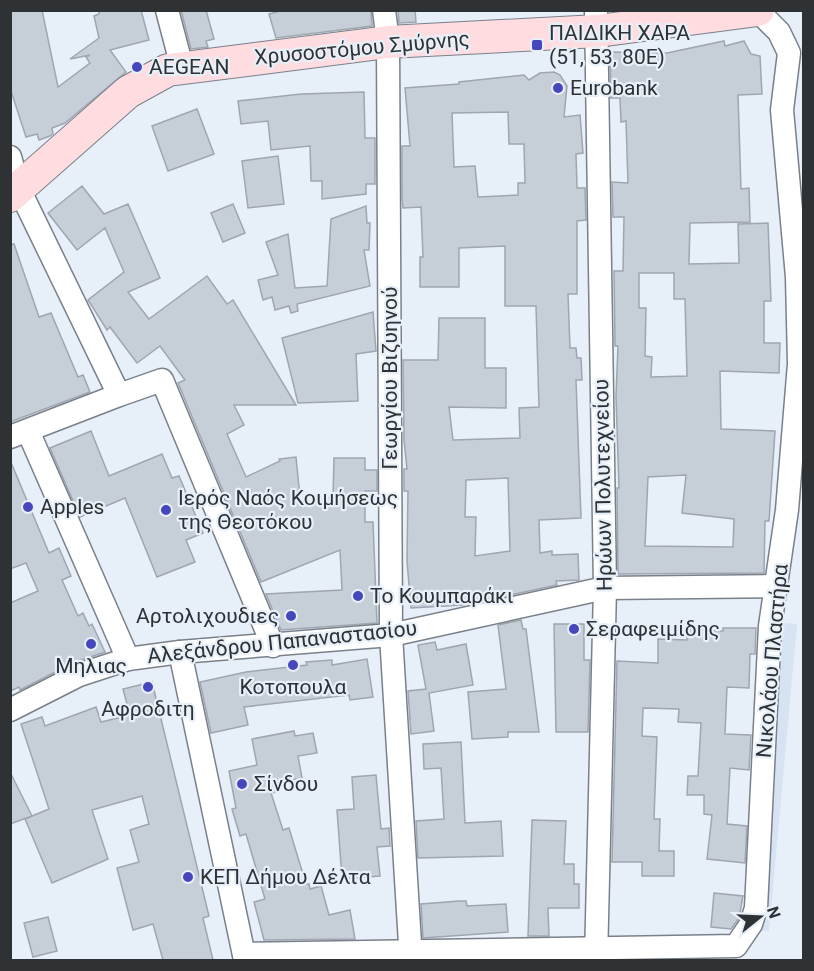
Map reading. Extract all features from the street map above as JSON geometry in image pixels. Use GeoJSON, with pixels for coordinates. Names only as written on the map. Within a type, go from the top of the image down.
{"type":"FeatureCollection","features":[{"type":"Feature","properties":{"kind":"street"},"geometry":{"type":"LineString","coordinates":[[167,10],[182,67]]}},
{"type":"Feature","properties":{"kind":"street","name":"Γεωργίου Βιζυηνού"},"geometry":{"type":"LineString","coordinates":[[384,10],[388,42],[391,634],[411,956]]}},
{"type":"Feature","properties":{"kind":"street","name":"Χρυσοστόμου Σμύρνης"},"geometry":{"type":"LineString","coordinates":[[15,192],[128,92],[153,76],[182,67],[388,42],[597,21],[758,10]]}},
{"type":"Feature","properties":{"kind":"street","name":"Νικολάου Πλαστήρα"},"geometry":{"type":"LineString","coordinates":[[596,954],[736,946],[751,924],[756,908],[770,626],[787,510],[799,364],[797,278],[783,110],[789,53],[779,32],[758,10]]}},
{"type":"Feature","properties":{"kind":"street","name":"Ηρώων Πολυτεχνείου"},"geometry":{"type":"LineString","coordinates":[[596,954],[605,588],[597,21]]}},
{"type":"Feature","properties":{"kind":"street"},"geometry":{"type":"LineString","coordinates":[[783,110],[804,73]]}},
{"type":"Feature","properties":{"kind":"street"},"geometry":{"type":"LineString","coordinates":[[10,157],[15,192],[119,395]]}},
{"type":"Feature","properties":{"kind":"street"},"geometry":{"type":"LineString","coordinates":[[128,659],[19,434],[162,380],[273,646]]}},
{"type":"Feature","properties":{"kind":"street","name":"Αλεξάνδρου Παπαναστασίου"},"geometry":{"type":"LineString","coordinates":[[10,710],[79,675],[128,659],[180,652],[273,646],[391,634],[605,588],[775,586]]}},
{"type":"Feature","properties":{"kind":"street"},"geometry":{"type":"LineString","coordinates":[[180,652],[244,957],[596,954]]}},
{"type":"Feature","properties":{"kind":"shaded area"},"geometry":{"type":"Polygon","coordinates":[[[775,622],[797,624],[769,931],[747,930],[775,622]]]}},
{"type":"Feature","properties":{"kind":"building"},"geometry":{"type":"Polygon","coordinates":[[[10,10],[42,10],[58,87],[90,63],[86,57],[90,55],[70,59],[99,38],[94,16],[99,14],[99,10],[141,10],[149,40],[110,50],[126,72],[65,123],[52,128],[53,134],[39,140],[37,134],[26,137],[10,88],[10,10]]]}},
{"type":"Feature","properties":{"kind":"building"},"geometry":{"type":"Polygon","coordinates":[[[181,10],[206,10],[214,39],[206,41],[208,47],[191,49],[181,10]]]}},
{"type":"Feature","properties":{"kind":"building"},"geometry":{"type":"Polygon","coordinates":[[[284,10],[371,10],[372,26],[276,38],[269,14],[284,10]]]}},
{"type":"Feature","properties":{"kind":"building"},"geometry":{"type":"Polygon","coordinates":[[[398,10],[415,10],[416,22],[399,23],[398,10]]]}},
{"type":"Feature","properties":{"kind":"building"},"geometry":{"type":"Polygon","coordinates":[[[724,41],[725,46],[744,41],[751,54],[760,56],[762,94],[738,95],[741,189],[749,188],[750,222],[690,223],[689,264],[739,263],[738,224],[768,223],[771,301],[764,301],[764,343],[780,343],[779,373],[720,371],[721,429],[775,431],[769,521],[765,521],[764,573],[618,574],[617,488],[619,488],[616,396],[618,346],[615,346],[614,271],[623,271],[624,217],[613,217],[612,182],[628,183],[626,121],[621,122],[620,98],[611,98],[610,52],[667,53],[724,41]],[[639,273],[639,308],[646,308],[645,356],[652,357],[651,377],[687,376],[685,299],[674,299],[674,273],[639,273]],[[686,475],[648,477],[645,546],[733,547],[734,519],[682,513],[686,475]]]}},
{"type":"Feature","properties":{"kind":"building"},"geometry":{"type":"Polygon","coordinates":[[[554,72],[560,75],[567,86],[564,117],[580,115],[583,153],[576,154],[577,188],[585,188],[586,220],[577,221],[577,294],[568,294],[570,348],[576,348],[577,358],[581,358],[582,380],[576,380],[581,518],[539,520],[540,553],[552,551],[552,555],[578,554],[579,580],[556,581],[557,585],[463,605],[411,608],[407,561],[408,491],[404,491],[404,469],[407,469],[404,440],[403,360],[438,360],[439,318],[485,318],[485,368],[506,368],[506,408],[449,407],[453,440],[520,438],[519,408],[539,407],[536,306],[505,306],[505,246],[459,248],[459,287],[420,287],[420,257],[423,257],[421,207],[403,208],[402,198],[402,146],[410,146],[405,88],[459,84],[459,82],[524,75],[529,80],[540,73],[554,72]],[[508,112],[452,113],[454,167],[475,166],[478,197],[518,195],[518,183],[525,183],[524,144],[509,144],[508,112]],[[508,478],[466,480],[465,517],[476,517],[475,556],[510,551],[508,478]]]}},
{"type":"Feature","properties":{"kind":"building"},"geometry":{"type":"Polygon","coordinates":[[[364,92],[365,138],[375,138],[375,184],[366,184],[366,194],[322,199],[322,181],[311,181],[310,146],[271,150],[268,121],[241,124],[238,101],[301,94],[364,92]]]}},
{"type":"Feature","properties":{"kind":"building"},"geometry":{"type":"Polygon","coordinates":[[[197,109],[214,154],[168,171],[152,126],[197,109]]]}},
{"type":"Feature","properties":{"kind":"building"},"geometry":{"type":"Polygon","coordinates":[[[278,156],[284,204],[248,208],[242,161],[278,156]]]}},
{"type":"Feature","properties":{"kind":"building"},"geometry":{"type":"Polygon","coordinates":[[[82,186],[104,214],[128,204],[160,278],[128,292],[149,319],[207,276],[227,304],[233,300],[296,405],[234,405],[244,425],[227,434],[246,477],[280,461],[279,459],[296,457],[301,507],[333,496],[334,458],[365,458],[365,470],[377,470],[377,491],[365,491],[365,522],[373,522],[377,623],[281,630],[266,594],[342,590],[340,550],[261,582],[178,383],[185,380],[160,346],[137,363],[110,327],[107,330],[88,300],[124,272],[105,228],[77,250],[48,213],[82,186]]]}},
{"type":"Feature","properties":{"kind":"building"},"geometry":{"type":"Polygon","coordinates":[[[233,204],[245,233],[223,242],[211,213],[233,204]]]}},
{"type":"Feature","properties":{"kind":"building"},"geometry":{"type":"Polygon","coordinates":[[[366,206],[367,223],[370,223],[369,250],[364,250],[370,286],[297,304],[298,311],[291,313],[289,306],[275,310],[272,297],[263,300],[258,280],[278,275],[266,242],[288,234],[295,288],[327,286],[331,219],[366,206]]]}},
{"type":"Feature","properties":{"kind":"building"},"geometry":{"type":"Polygon","coordinates":[[[14,244],[39,317],[51,313],[78,377],[83,375],[90,392],[10,422],[10,245],[14,244]]]}},
{"type":"Feature","properties":{"kind":"building"},"geometry":{"type":"Polygon","coordinates":[[[373,312],[376,351],[356,354],[358,401],[298,403],[282,338],[373,312]]]}},
{"type":"Feature","properties":{"kind":"building"},"geometry":{"type":"Polygon","coordinates":[[[91,431],[109,476],[162,454],[172,478],[179,476],[203,533],[186,540],[195,562],[157,577],[125,498],[80,517],[50,448],[91,431]]]}},
{"type":"Feature","properties":{"kind":"building"},"geometry":{"type":"Polygon","coordinates":[[[10,460],[49,553],[59,548],[71,576],[62,580],[78,616],[83,613],[89,626],[92,624],[105,652],[73,663],[20,690],[19,687],[10,691],[10,603],[38,591],[26,563],[10,569],[10,460]]]}},
{"type":"Feature","properties":{"kind":"building"},"geometry":{"type":"Polygon","coordinates":[[[521,620],[523,629],[526,629],[539,732],[508,732],[508,737],[472,739],[468,692],[506,689],[498,625],[521,620]]]}},
{"type":"Feature","properties":{"kind":"building"},"geometry":{"type":"Polygon","coordinates":[[[554,624],[584,624],[584,660],[590,660],[588,732],[556,732],[554,624]]]}},
{"type":"Feature","properties":{"kind":"building"},"geometry":{"type":"Polygon","coordinates":[[[723,628],[756,628],[755,654],[750,654],[749,688],[727,687],[725,734],[751,735],[749,770],[730,768],[727,824],[747,826],[745,863],[707,859],[712,815],[704,814],[704,795],[687,795],[688,776],[698,776],[701,723],[678,722],[679,709],[643,708],[642,736],[657,737],[654,819],[660,819],[659,851],[674,851],[674,876],[642,876],[642,862],[612,862],[617,661],[658,663],[658,639],[687,640],[687,629],[723,631],[723,628]]]}},
{"type":"Feature","properties":{"kind":"building"},"geometry":{"type":"Polygon","coordinates":[[[435,642],[437,650],[466,644],[473,685],[429,693],[434,731],[411,734],[408,691],[426,689],[418,645],[435,642]]]}},
{"type":"Feature","properties":{"kind":"building"},"geometry":{"type":"Polygon","coordinates":[[[367,659],[373,697],[350,700],[349,695],[244,707],[248,725],[211,733],[200,682],[246,672],[307,665],[306,662],[332,660],[332,665],[367,659]]]}},
{"type":"Feature","properties":{"kind":"building"},"geometry":{"type":"Polygon","coordinates":[[[152,682],[209,916],[203,918],[213,960],[163,960],[153,924],[133,930],[117,868],[139,862],[130,830],[149,824],[142,796],[92,810],[108,859],[52,883],[25,819],[49,809],[21,724],[42,717],[45,726],[96,707],[101,722],[130,715],[123,689],[152,682]]]}},
{"type":"Feature","properties":{"kind":"building"},"geometry":{"type":"Polygon","coordinates":[[[294,731],[295,736],[313,733],[317,753],[298,756],[302,778],[277,782],[279,791],[271,793],[283,830],[289,828],[306,884],[309,884],[310,889],[321,886],[329,915],[350,910],[355,939],[264,940],[254,902],[265,899],[246,834],[240,836],[232,809],[236,808],[229,771],[257,765],[252,739],[294,731]]]}},
{"type":"Feature","properties":{"kind":"building"},"geometry":{"type":"Polygon","coordinates":[[[461,742],[465,823],[501,821],[503,856],[418,858],[416,821],[444,819],[441,768],[424,769],[423,744],[461,742]]]}},
{"type":"Feature","properties":{"kind":"building"},"geometry":{"type":"Polygon","coordinates":[[[10,772],[32,816],[10,824],[10,772]]]}},
{"type":"Feature","properties":{"kind":"building"},"geometry":{"type":"Polygon","coordinates":[[[376,775],[381,829],[389,828],[390,846],[377,847],[380,876],[342,879],[337,810],[354,809],[352,777],[376,775]]]}},
{"type":"Feature","properties":{"kind":"building"},"geometry":{"type":"Polygon","coordinates":[[[532,820],[566,821],[564,864],[574,864],[574,884],[579,884],[579,908],[548,908],[549,936],[528,936],[532,820]]]}},
{"type":"Feature","properties":{"kind":"building"},"geometry":{"type":"Polygon","coordinates":[[[714,893],[743,896],[739,918],[731,929],[711,927],[714,893]]]}},
{"type":"Feature","properties":{"kind":"building"},"geometry":{"type":"Polygon","coordinates":[[[466,901],[467,906],[506,904],[508,932],[423,938],[421,904],[466,901]]]}},
{"type":"Feature","properties":{"kind":"building"},"geometry":{"type":"Polygon","coordinates":[[[48,917],[57,951],[33,957],[24,923],[48,917]]]}},
{"type":"Feature","properties":{"kind":"place","name":"ΠΑΙΔΙΚΗ ΧΑΡΑ (51, 53, 80Ε)"},"geometry":{"type":"Point","coordinates":[537,45]}},
{"type":"Feature","properties":{"kind":"place","name":"AEGEAN"},"geometry":{"type":"Point","coordinates":[137,67]}},
{"type":"Feature","properties":{"kind":"place","name":"Eurobank"},"geometry":{"type":"Point","coordinates":[558,88]}},
{"type":"Feature","properties":{"kind":"place","name":"Apples"},"geometry":{"type":"Point","coordinates":[28,507]}},
{"type":"Feature","properties":{"kind":"place","name":"Ιερός Ναός Κοιμήσεως της Θεοτόκου"},"geometry":{"type":"Point","coordinates":[166,510]}},
{"type":"Feature","properties":{"kind":"place","name":"Το Κουμπαράκι"},"geometry":{"type":"Point","coordinates":[358,596]}},
{"type":"Feature","properties":{"kind":"place","name":"Αρτολιχουδιες"},"geometry":{"type":"Point","coordinates":[291,616]}},
{"type":"Feature","properties":{"kind":"place","name":"Σεραφειμίδης"},"geometry":{"type":"Point","coordinates":[574,629]}},
{"type":"Feature","properties":{"kind":"place","name":"Μηλιας"},"geometry":{"type":"Point","coordinates":[91,644]}},
{"type":"Feature","properties":{"kind":"place","name":"Κοτοπουλα"},"geometry":{"type":"Point","coordinates":[293,665]}},
{"type":"Feature","properties":{"kind":"place","name":"Αφροδιτη"},"geometry":{"type":"Point","coordinates":[148,687]}},
{"type":"Feature","properties":{"kind":"place","name":"Σίνδου"},"geometry":{"type":"Point","coordinates":[242,784]}},
{"type":"Feature","properties":{"kind":"place","name":"ΚΕΠ Δήμου Δέλτα"},"geometry":{"type":"Point","coordinates":[188,877]}}]}
